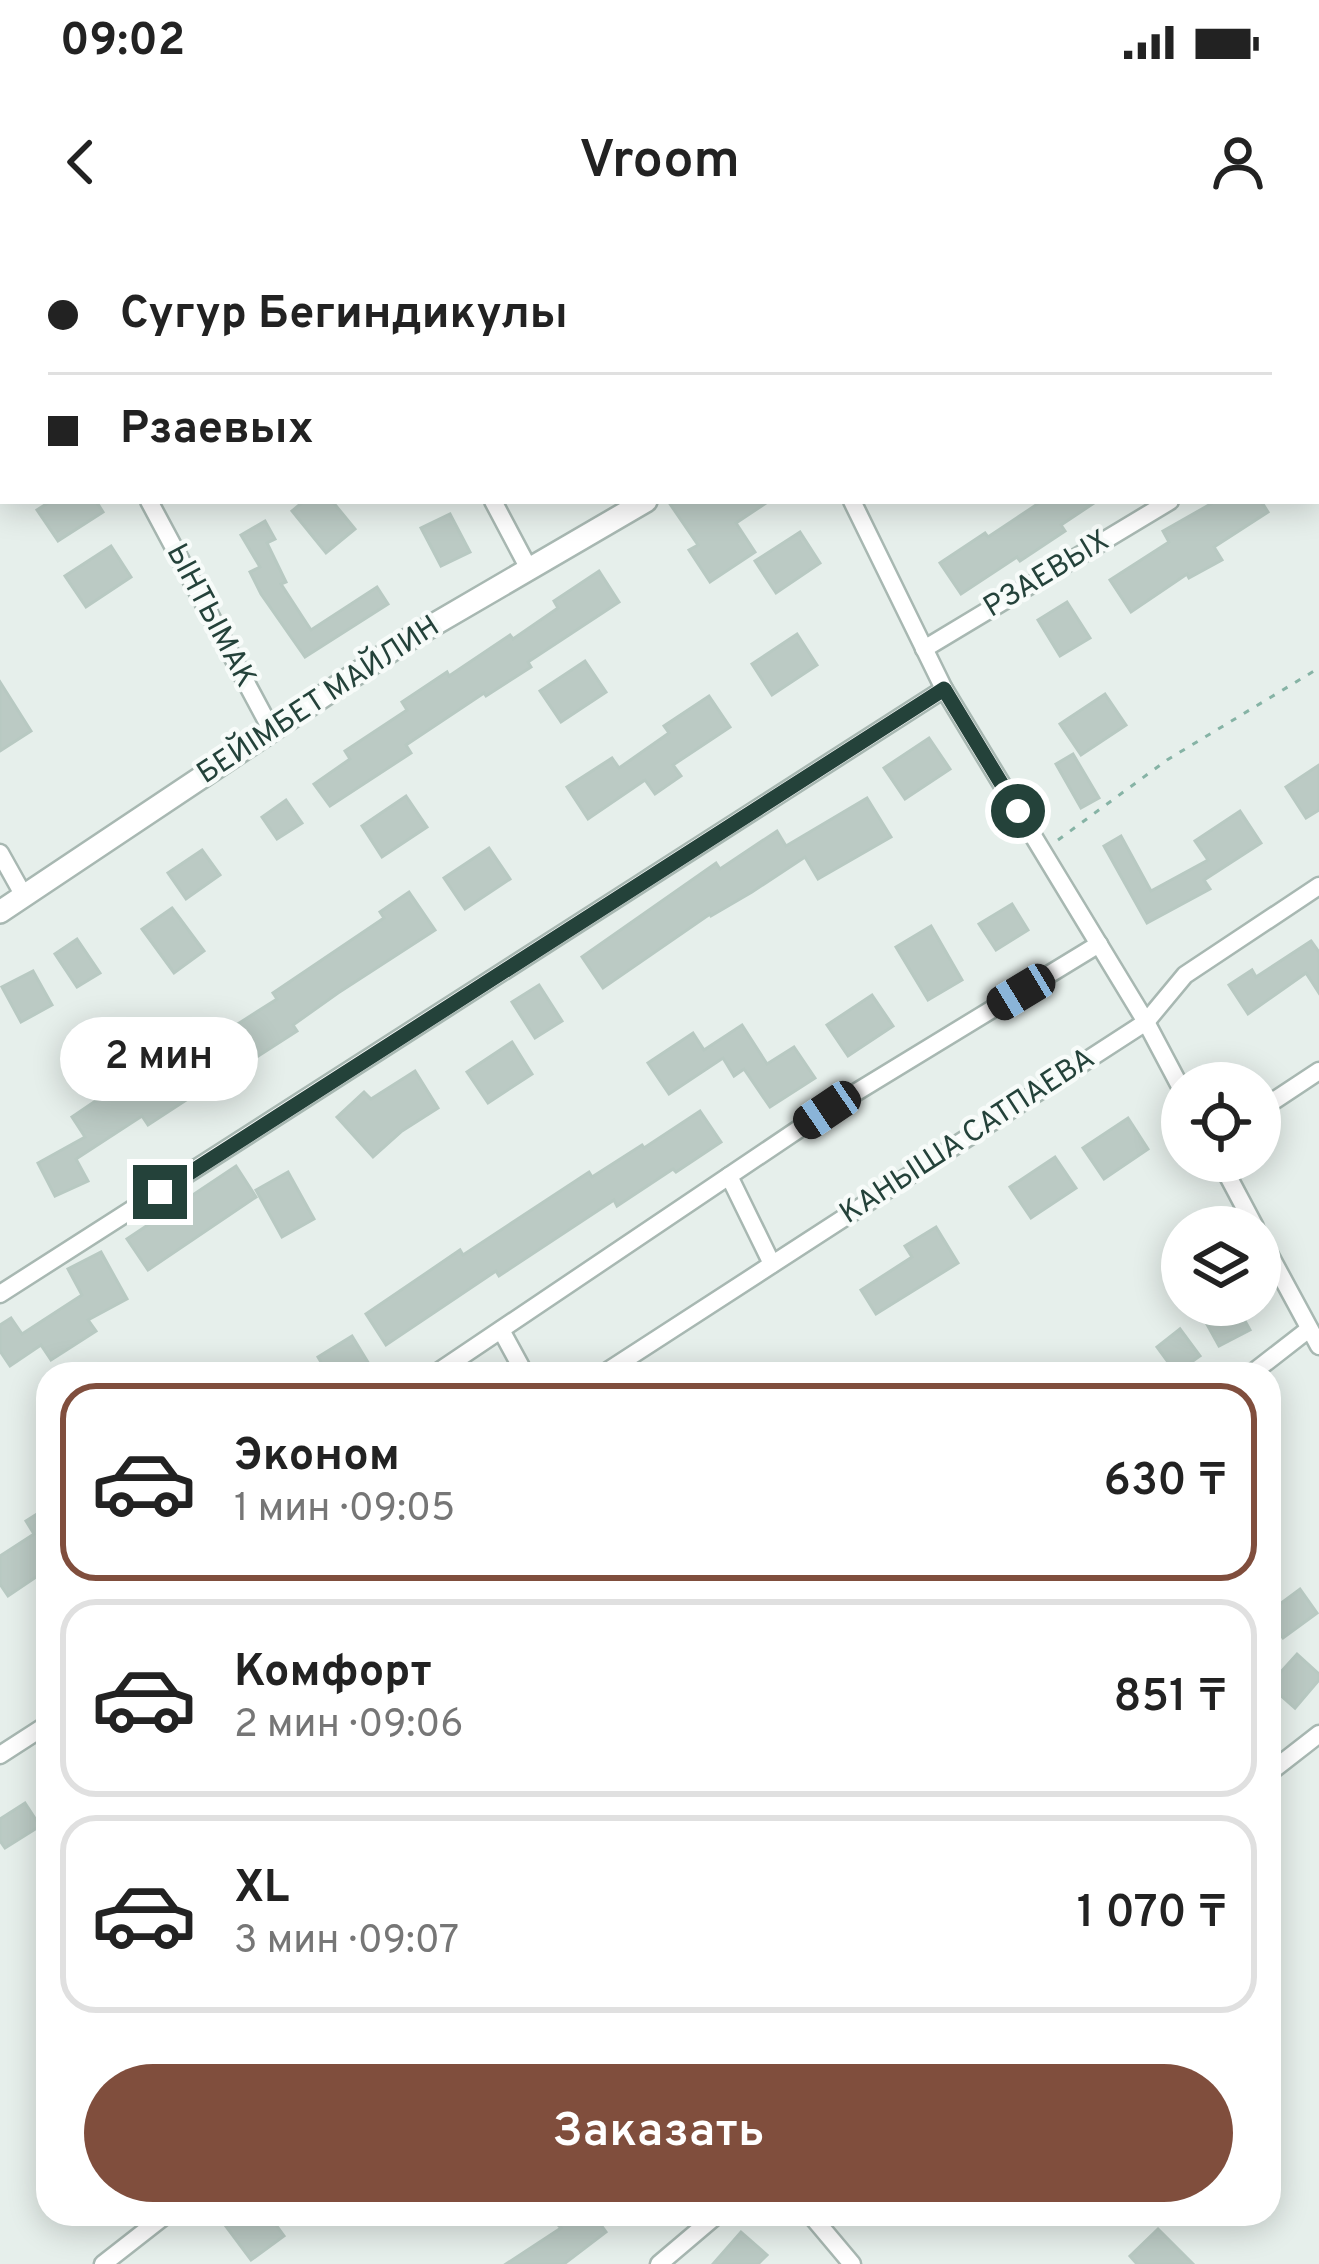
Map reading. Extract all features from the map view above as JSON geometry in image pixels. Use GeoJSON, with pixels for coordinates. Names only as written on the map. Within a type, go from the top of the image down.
{"type":"FeatureCollection","features":[{"type":"Feature","properties":{"kind":"street","name":"ЫНТЫМАК"},"geometry":{"type":"LineString","coordinates":[[151,504],[272,730]]}},
{"type":"Feature","properties":{"kind":"street"},"geometry":{"type":"LineString","coordinates":[[496,504],[530,569]]}},
{"type":"Feature","properties":{"kind":"street","name":"БЕЙІМБЕТ МАЙЛИН"},"geometry":{"type":"LineString","coordinates":[[0,912],[404,642],[641,504]]}},
{"type":"Feature","properties":{"kind":"street"},"geometry":{"type":"LineString","coordinates":[[852,504],[944,689],[1167,1062]]}},
{"type":"Feature","properties":{"kind":"street","name":"РЗАЕВЫХ"},"geometry":{"type":"LineString","coordinates":[[924,649],[1165,504]]}},
{"type":"Feature","properties":{"kind":"street"},"geometry":{"type":"LineString","coordinates":[[0,1294],[944,689]]}},
{"type":"Feature","properties":{"kind":"street"},"geometry":{"type":"LineString","coordinates":[[0,853],[24,896]]}},
{"type":"Feature","properties":{"kind":"street","name":"КАНЫША САТПАЕВА"},"geometry":{"type":"LineString","coordinates":[[621,1362],[1145,1022],[1184,975],[1319,886]]}},
{"type":"Feature","properties":{"kind":"street"},"geometry":{"type":"LineString","coordinates":[[453,1362],[827,1110],[1099,944]]}},
{"type":"Feature","properties":{"kind":"street"},"geometry":{"type":"LineString","coordinates":[[1281,1096],[1319,1071]]}},
{"type":"Feature","properties":{"kind":"street"},"geometry":{"type":"LineString","coordinates":[[729,1176],[772,1264]]}},
{"type":"Feature","properties":{"kind":"street"},"geometry":{"type":"LineString","coordinates":[[1272,1362],[1314,1338],[1281,1276]]}},
{"type":"Feature","properties":{"kind":"street"},"geometry":{"type":"LineString","coordinates":[[500,1330],[518,1362]]}},
{"type":"Feature","properties":{"kind":"street"},"geometry":{"type":"LineString","coordinates":[[0,1754],[36,1732]]}},
{"type":"Feature","properties":{"kind":"street"},"geometry":{"type":"LineString","coordinates":[[1281,1764],[1319,1734]]}},
{"type":"Feature","properties":{"kind":"street"},"geometry":{"type":"LineString","coordinates":[[103,2264],[152,2226]]}},
{"type":"Feature","properties":{"kind":"street"},"geometry":{"type":"LineString","coordinates":[[659,2264],[704,2226]]}},
{"type":"Feature","properties":{"kind":"street"},"geometry":{"type":"LineString","coordinates":[[820,2226],[852,2264]]}},
{"type":"Feature","properties":{"kind":"path"},"geometry":{"type":"LineString","coordinates":[[1042,851],[1167,760],[1319,668]]}},
{"type":"Feature","properties":{"kind":"building"},"geometry":{"type":"Polygon","coordinates":[[[46,504],[98,504],[103,512],[58,541],[37,510],[46,504]]]}},
{"type":"Feature","properties":{"kind":"building"},"geometry":{"type":"Polygon","coordinates":[[[300,504],[334,504],[355,529],[326,553],[292,511],[300,504]]]}},
{"type":"Feature","properties":{"kind":"building"},"geometry":{"type":"Polygon","coordinates":[[[670,504],[764,504],[736,523],[755,552],[710,582],[689,550],[698,545],[670,504]]]}},
{"type":"Feature","properties":{"kind":"building"},"geometry":{"type":"Polygon","coordinates":[[[1038,504],[1092,504],[1061,525],[1065,531],[961,594],[940,563],[985,533],[988,537],[1038,504]]]}},
{"type":"Feature","properties":{"kind":"building"},"geometry":{"type":"Polygon","coordinates":[[[1211,504],[1263,504],[1268,512],[1214,547],[1222,560],[1189,578],[1187,574],[1131,612],[1110,580],[1169,542],[1163,531],[1211,504]]]}},
{"type":"Feature","properties":{"kind":"building"},"geometry":{"type":"Polygon","coordinates":[[[450,514],[470,552],[441,566],[421,528],[450,514]]]}},
{"type":"Feature","properties":{"kind":"building"},"geometry":{"type":"Polygon","coordinates":[[[265,521],[275,539],[267,543],[286,582],[281,584],[311,630],[377,587],[388,604],[305,657],[250,572],[260,567],[241,535],[265,521]]]}},
{"type":"Feature","properties":{"kind":"building"},"geometry":{"type":"Polygon","coordinates":[[[800,532],[820,563],[776,593],[755,561],[800,532]]]}},
{"type":"Feature","properties":{"kind":"building"},"geometry":{"type":"Polygon","coordinates":[[[111,546],[131,577],[86,607],[65,576],[111,546]]]}},
{"type":"Feature","properties":{"kind":"building"},"geometry":{"type":"Polygon","coordinates":[[[599,571],[619,602],[528,662],[531,667],[406,745],[411,753],[330,806],[314,784],[350,759],[345,751],[407,710],[402,702],[510,635],[513,639],[558,608],[554,601],[599,571]]]}},
{"type":"Feature","properties":{"kind":"building"},"geometry":{"type":"Polygon","coordinates":[[[1067,602],[1090,638],[1060,656],[1038,620],[1067,602]]]}},
{"type":"Feature","properties":{"kind":"building"},"geometry":{"type":"Polygon","coordinates":[[[797,634],[817,665],[772,695],[752,664],[797,634]]]}},
{"type":"Feature","properties":{"kind":"building"},"geometry":{"type":"Polygon","coordinates":[[[585,661],[606,692],[561,722],[540,691],[585,661]]]}},
{"type":"Feature","properties":{"kind":"building"},"geometry":{"type":"Polygon","coordinates":[[[0,682],[31,731],[0,751],[0,682]]]}},
{"type":"Feature","properties":{"kind":"building"},"geometry":{"type":"Polygon","coordinates":[[[1105,694],[1126,725],[1081,755],[1060,724],[1105,694]]]}},
{"type":"Feature","properties":{"kind":"building"},"geometry":{"type":"Polygon","coordinates":[[[709,696],[730,727],[673,765],[681,776],[655,794],[645,780],[588,819],[567,787],[612,758],[619,768],[669,733],[664,726],[709,696]]]}},
{"type":"Feature","properties":{"kind":"building"},"geometry":{"type":"Polygon","coordinates":[[[929,738],[950,769],[905,799],[884,768],[929,738]]]}},
{"type":"Feature","properties":{"kind":"building"},"geometry":{"type":"Polygon","coordinates":[[[1073,754],[1099,798],[1081,808],[1056,764],[1073,754]]]}},
{"type":"Feature","properties":{"kind":"building"},"geometry":{"type":"Polygon","coordinates":[[[1319,765],[1319,810],[1306,818],[1286,787],[1319,765]]]}},
{"type":"Feature","properties":{"kind":"building"},"geometry":{"type":"Polygon","coordinates":[[[406,796],[427,827],[382,857],[362,826],[406,796]]]}},
{"type":"Feature","properties":{"kind":"building"},"geometry":{"type":"Polygon","coordinates":[[[867,798],[891,837],[818,879],[805,857],[710,914],[603,988],[582,957],[716,863],[720,869],[777,831],[786,846],[867,798]]]}},
{"type":"Feature","properties":{"kind":"building"},"geometry":{"type":"Polygon","coordinates":[[[286,800],[302,823],[277,839],[262,817],[286,800]]]}},
{"type":"Feature","properties":{"kind":"building"},"geometry":{"type":"Polygon","coordinates":[[[1240,811],[1261,843],[1204,880],[1210,889],[1147,923],[1104,846],[1121,836],[1151,891],[1208,860],[1195,841],[1240,811]]]}},
{"type":"Feature","properties":{"kind":"building"},"geometry":{"type":"Polygon","coordinates":[[[489,848],[510,879],[465,909],[444,878],[489,848]]]}},
{"type":"Feature","properties":{"kind":"building"},"geometry":{"type":"Polygon","coordinates":[[[202,850],[220,875],[186,899],[168,873],[202,850]]]}},
{"type":"Feature","properties":{"kind":"building"},"geometry":{"type":"Polygon","coordinates":[[[409,892],[435,930],[293,1025],[297,1031],[201,1093],[148,1125],[142,1116],[76,1159],[88,1181],[55,1196],[38,1163],[85,1137],[72,1117],[116,1087],[123,1097],[277,999],[273,993],[384,918],[380,912],[409,892]]]}},
{"type":"Feature","properties":{"kind":"building"},"geometry":{"type":"Polygon","coordinates":[[[1012,904],[1028,930],[996,950],[979,924],[1012,904]]]}},
{"type":"Feature","properties":{"kind":"building"},"geometry":{"type":"Polygon","coordinates":[[[172,908],[204,951],[174,973],[142,929],[172,908]]]}},
{"type":"Feature","properties":{"kind":"building"},"geometry":{"type":"Polygon","coordinates":[[[931,926],[962,980],[928,1000],[896,947],[931,926]]]}},
{"type":"Feature","properties":{"kind":"building"},"geometry":{"type":"Polygon","coordinates":[[[77,939],[100,973],[77,987],[55,954],[77,939]]]}},
{"type":"Feature","properties":{"kind":"building"},"geometry":{"type":"Polygon","coordinates":[[[1311,941],[1319,952],[1319,993],[1306,973],[1248,1014],[1229,985],[1252,970],[1256,977],[1311,941]]]}},
{"type":"Feature","properties":{"kind":"building"},"geometry":{"type":"Polygon","coordinates":[[[33,971],[52,1005],[21,1022],[2,987],[33,971]]]}},
{"type":"Feature","properties":{"kind":"building"},"geometry":{"type":"Polygon","coordinates":[[[539,985],[562,1021],[535,1038],[512,1002],[539,985]]]}},
{"type":"Feature","properties":{"kind":"building"},"geometry":{"type":"Polygon","coordinates":[[[872,995],[893,1026],[848,1056],[827,1025],[872,995]]]}},
{"type":"Feature","properties":{"kind":"building"},"geometry":{"type":"Polygon","coordinates":[[[742,1025],[767,1064],[794,1047],[815,1078],[770,1107],[744,1069],[734,1076],[723,1058],[669,1094],[648,1063],[693,1033],[704,1050],[742,1025]]]}},
{"type":"Feature","properties":{"kind":"building"},"geometry":{"type":"Polygon","coordinates":[[[512,1042],[532,1074],[488,1103],[467,1072],[512,1042]]]}},
{"type":"Feature","properties":{"kind":"building"},"geometry":{"type":"Polygon","coordinates":[[[415,1071],[438,1108],[373,1157],[337,1117],[364,1092],[371,1099],[415,1071]]]}},
{"type":"Feature","properties":{"kind":"building"},"geometry":{"type":"Polygon","coordinates":[[[700,1111],[721,1142],[617,1206],[614,1200],[499,1276],[496,1271],[386,1345],[366,1314],[460,1250],[463,1255],[589,1172],[592,1177],[700,1111]]]}},
{"type":"Feature","properties":{"kind":"building"},"geometry":{"type":"Polygon","coordinates":[[[1128,1118],[1148,1149],[1104,1179],[1083,1148],[1128,1118]]]}},
{"type":"Feature","properties":{"kind":"building"},"geometry":{"type":"Polygon","coordinates":[[[1055,1157],[1076,1188],[1031,1218],[1010,1187],[1055,1157]]]}},
{"type":"Feature","properties":{"kind":"building"},"geometry":{"type":"Polygon","coordinates":[[[236,1166],[256,1197],[148,1270],[127,1239],[236,1166]]]}},
{"type":"Feature","properties":{"kind":"building"},"geometry":{"type":"Polygon","coordinates":[[[288,1172],[314,1219],[282,1237],[256,1190],[288,1172]]]}},
{"type":"Feature","properties":{"kind":"building"},"geometry":{"type":"Polygon","coordinates":[[[936,1227],[958,1263],[876,1314],[861,1290],[912,1257],[905,1246],[936,1227]]]}},
{"type":"Feature","properties":{"kind":"building"},"geometry":{"type":"Polygon","coordinates":[[[101,1252],[127,1299],[88,1320],[96,1331],[51,1360],[41,1345],[10,1366],[0,1351],[0,1325],[11,1318],[22,1334],[82,1295],[68,1269],[101,1252]]]}},
{"type":"Feature","properties":{"kind":"building"},"geometry":{"type":"Polygon","coordinates":[[[1208,1326],[1248,1326],[1250,1330],[1219,1346],[1208,1326]]]}},
{"type":"Feature","properties":{"kind":"building"},"geometry":{"type":"Polygon","coordinates":[[[1180,1329],[1200,1356],[1192,1362],[1168,1362],[1157,1347],[1180,1329]]]}},
{"type":"Feature","properties":{"kind":"building"},"geometry":{"type":"Polygon","coordinates":[[[352,1336],[368,1362],[321,1362],[318,1357],[352,1336]]]}},
{"type":"Feature","properties":{"kind":"building"},"geometry":{"type":"Polygon","coordinates":[[[36,1515],[36,1577],[8,1596],[0,1584],[0,1556],[34,1534],[26,1521],[36,1515]]]}},
{"type":"Feature","properties":{"kind":"building"},"geometry":{"type":"Polygon","coordinates":[[[1300,1589],[1317,1613],[1283,1638],[1281,1603],[1300,1589]]]}},
{"type":"Feature","properties":{"kind":"building"},"geometry":{"type":"Polygon","coordinates":[[[1297,1654],[1319,1674],[1319,1680],[1295,1708],[1281,1696],[1281,1672],[1297,1654]]]}},
{"type":"Feature","properties":{"kind":"building"},"geometry":{"type":"Polygon","coordinates":[[[25,1803],[36,1829],[5,1848],[0,1841],[0,1819],[25,1803]]]}},
{"type":"Feature","properties":{"kind":"building"},"geometry":{"type":"Polygon","coordinates":[[[226,2226],[277,2226],[284,2236],[251,2260],[226,2226]]]}},
{"type":"Feature","properties":{"kind":"building"},"geometry":{"type":"Polygon","coordinates":[[[602,2226],[606,2232],[564,2264],[506,2264],[561,2228],[602,2226]]]}},
{"type":"Feature","properties":{"kind":"building"},"geometry":{"type":"Polygon","coordinates":[[[1158,2229],[1193,2264],[1137,2264],[1130,2256],[1158,2229]]]}},
{"type":"Feature","properties":{"kind":"building"},"geometry":{"type":"Polygon","coordinates":[[[741,2232],[767,2255],[758,2264],[713,2264],[741,2232]]]}},
{"type":"Feature","properties":{"kind":"route"},"geometry":{"type":"LineString","coordinates":[[160,1192],[944,689],[1018,811]]}}]}
